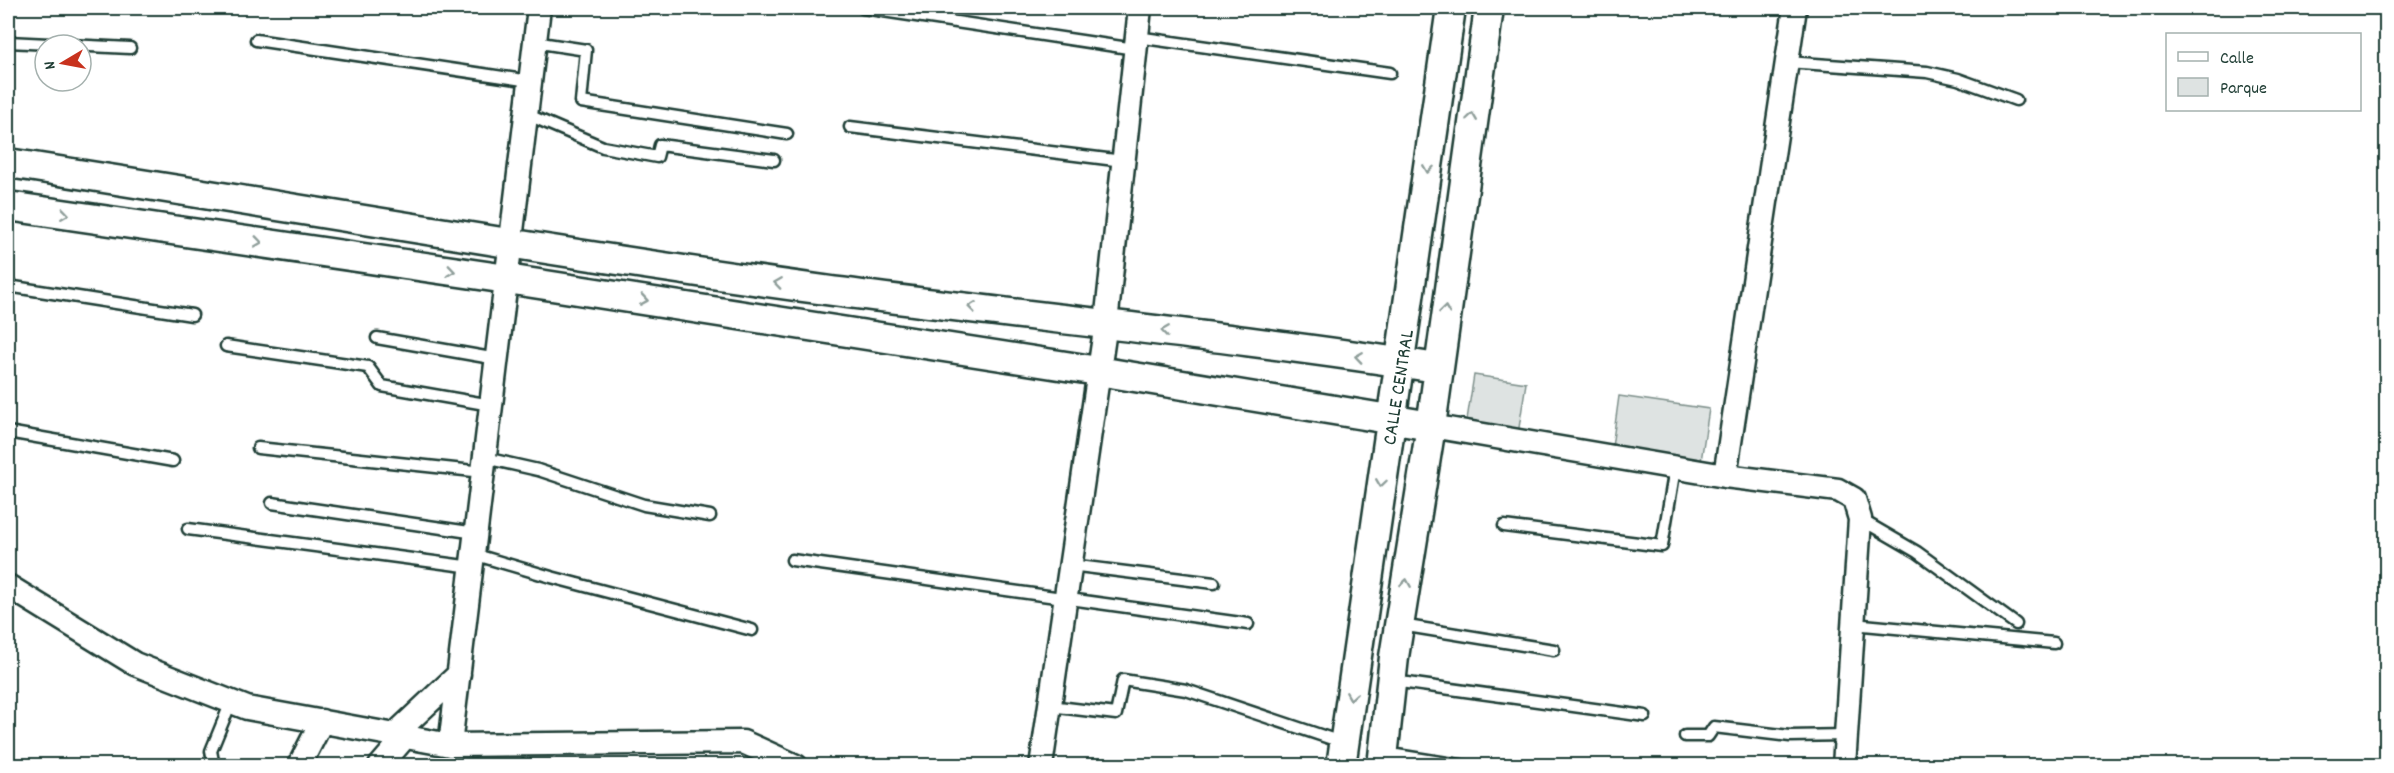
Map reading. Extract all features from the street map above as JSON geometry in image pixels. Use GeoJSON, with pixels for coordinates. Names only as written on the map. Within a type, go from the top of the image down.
{"type":"FeatureCollection","features":[{"type":"Feature","properties":{"kind":"street"},"geometry":{"type":"LineString","coordinates":[[450,745],[538,8]]}},
{"type":"Feature","properties":{"kind":"street"},"geometry":{"type":"LineString","coordinates":[[1041,765],[1106,323],[1140,8]]}},
{"type":"Feature","properties":{"kind":"street","name":"CALLE CENTRAL"},"geometry":{"type":"LineString","coordinates":[[1342,754],[1390,419],[1401,363],[1451,8]]}},
{"type":"Feature","properties":{"kind":"street","name":"CALLE CENTRAL"},"geometry":{"type":"LineString","coordinates":[[1383,759],[1399,625],[1431,426],[1437,368],[1488,8]]}},
{"type":"Feature","properties":{"kind":"street"},"geometry":{"type":"LineString","coordinates":[[1725,476],[1795,8]]}},
{"type":"Feature","properties":{"kind":"street"},"geometry":{"type":"LineString","coordinates":[[8,163],[510,243],[827,290],[1106,323],[1437,368]]}},
{"type":"Feature","properties":{"kind":"street"},"geometry":{"type":"LineString","coordinates":[[8,206],[507,279],[1098,371],[1725,476],[1838,490],[1854,500],[1860,519],[1844,765]]}},
{"type":"Feature","properties":{"kind":"street"},"geometry":{"type":"LineString","coordinates":[[8,586],[135,664],[247,708],[450,745],[743,742],[796,765]]}},
{"type":"Feature","properties":{"kind":"street"},"geometry":{"type":"LineString","coordinates":[[1358,652],[1393,669]]}},
{"type":"Feature","properties":{"kind":"street"},"geometry":{"type":"LineString","coordinates":[[380,765],[399,736],[459,674]]}},
{"type":"Feature","properties":{"kind":"street"},"geometry":{"type":"LineString","coordinates":[[299,765],[322,722]]}},
{"type":"Feature","properties":{"kind":"lane"},"geometry":{"type":"LineString","coordinates":[[862,8],[1390,73]]}},
{"type":"Feature","properties":{"kind":"lane"},"geometry":{"type":"LineString","coordinates":[[256,40],[530,81]]}},
{"type":"Feature","properties":{"kind":"lane"},"geometry":{"type":"LineString","coordinates":[[8,42],[130,48]]}},
{"type":"Feature","properties":{"kind":"lane"},"geometry":{"type":"LineString","coordinates":[[534,42],[586,50],[581,102],[787,134]]}},
{"type":"Feature","properties":{"kind":"lane"},"geometry":{"type":"LineString","coordinates":[[1787,62],[1927,72],[1958,79],[2016,100]]}},
{"type":"Feature","properties":{"kind":"lane"},"geometry":{"type":"LineString","coordinates":[[526,114],[603,147],[657,157],[660,145],[774,160]]}},
{"type":"Feature","properties":{"kind":"lane"},"geometry":{"type":"LineString","coordinates":[[850,128],[1123,161]]}},
{"type":"Feature","properties":{"kind":"lane"},"geometry":{"type":"LineString","coordinates":[[8,286],[192,315]]}},
{"type":"Feature","properties":{"kind":"lane"},"geometry":{"type":"LineString","coordinates":[[377,338],[497,359]]}},
{"type":"Feature","properties":{"kind":"lane"},"geometry":{"type":"LineString","coordinates":[[226,346],[368,367],[382,386],[491,405]]}},
{"type":"Feature","properties":{"kind":"lane"},"geometry":{"type":"LineString","coordinates":[[8,432],[172,460]]}},
{"type":"Feature","properties":{"kind":"lane"},"geometry":{"type":"LineString","coordinates":[[258,448],[538,470],[644,505],[710,516]]}},
{"type":"Feature","properties":{"kind":"lane"},"geometry":{"type":"LineString","coordinates":[[1504,526],[1662,546],[1675,468]]}},
{"type":"Feature","properties":{"kind":"lane"},"geometry":{"type":"LineString","coordinates":[[272,503],[474,551],[551,577],[752,630]]}},
{"type":"Feature","properties":{"kind":"lane"},"geometry":{"type":"LineString","coordinates":[[1860,519],[1917,552],[2016,624]]}},
{"type":"Feature","properties":{"kind":"lane"},"geometry":{"type":"LineString","coordinates":[[188,529],[474,551]]}},
{"type":"Feature","properties":{"kind":"lane"},"geometry":{"type":"LineString","coordinates":[[792,560],[1248,624]]}},
{"type":"Feature","properties":{"kind":"lane"},"geometry":{"type":"LineString","coordinates":[[1070,565],[1214,583]]}},
{"type":"Feature","properties":{"kind":"lane"},"geometry":{"type":"LineString","coordinates":[[1853,624],[2054,643]]}},
{"type":"Feature","properties":{"kind":"lane"},"geometry":{"type":"LineString","coordinates":[[1399,625],[1554,650]]}},
{"type":"Feature","properties":{"kind":"lane"},"geometry":{"type":"LineString","coordinates":[[1393,669],[1645,716]]}},
{"type":"Feature","properties":{"kind":"lane"},"geometry":{"type":"LineString","coordinates":[[1050,706],[1116,714],[1123,680],[1139,680],[1186,690],[1342,754]]}},
{"type":"Feature","properties":{"kind":"lane"},"geometry":{"type":"LineString","coordinates":[[214,765],[211,751],[231,702]]}},
{"type":"Feature","properties":{"kind":"lane"},"geometry":{"type":"LineString","coordinates":[[1685,736],[1708,736],[1714,727],[1790,736],[1846,735]]}},
{"type":"Feature","properties":{"kind":"lane"},"geometry":{"type":"LineString","coordinates":[[1383,759],[1466,765]]}},
{"type":"Feature","properties":{"kind":"green space"},"geometry":{"type":"Polygon","coordinates":[[[1474,375],[1526,383],[1518,434],[1466,426],[1474,375]]]}},
{"type":"Feature","properties":{"kind":"green space"},"geometry":{"type":"Polygon","coordinates":[[[1619,396],[1709,409],[1701,461],[1612,447],[1619,396]]]}}]}
